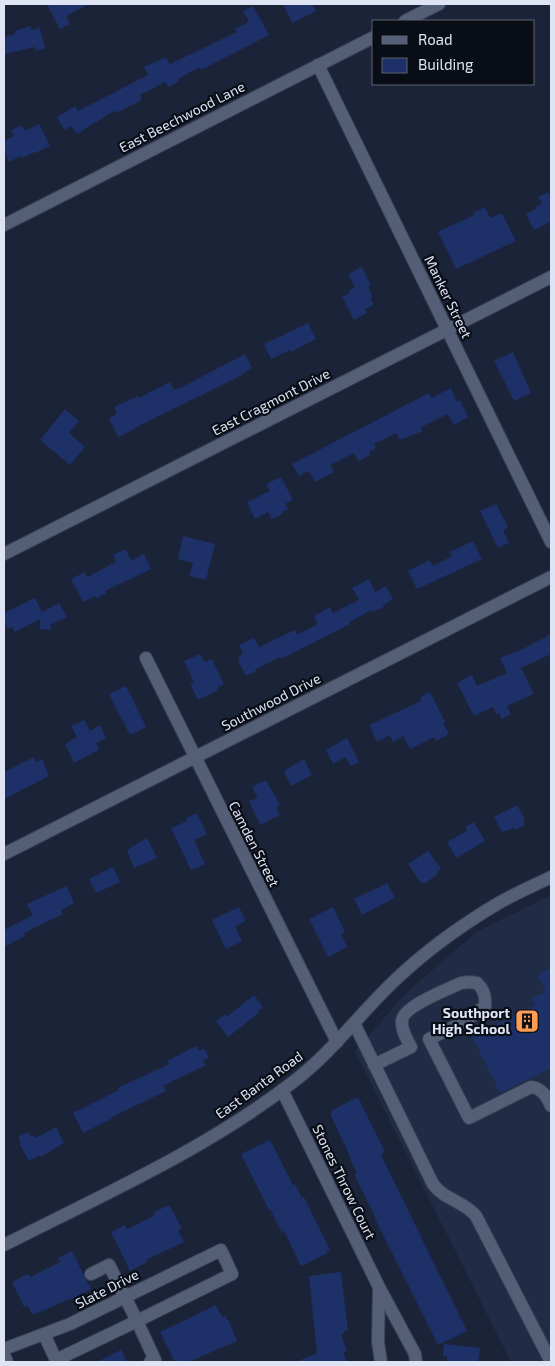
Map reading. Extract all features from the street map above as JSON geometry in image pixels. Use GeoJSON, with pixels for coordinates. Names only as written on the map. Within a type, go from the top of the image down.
{"type":"FeatureCollection","features":[{"type":"Feature","properties":{"kind":"street"},"geometry":{"type":"LineString","coordinates":[[406,20],[439,4]]}},
{"type":"Feature","properties":{"kind":"street","name":"East Beechwood Lane"},"geometry":{"type":"LineString","coordinates":[[4,225],[372,38]]}},
{"type":"Feature","properties":{"kind":"street","name":"Manker Street"},"geometry":{"type":"LineString","coordinates":[[318,65],[551,542]]}},
{"type":"Feature","properties":{"kind":"street","name":"East Cragmont Drive"},"geometry":{"type":"LineString","coordinates":[[4,554],[551,277]]}},
{"type":"Feature","properties":{"kind":"street","name":"Southwood Drive"},"geometry":{"type":"LineString","coordinates":[[4,854],[551,578]]}},
{"type":"Feature","properties":{"kind":"street","name":"Camden Street"},"geometry":{"type":"LineString","coordinates":[[146,658],[194,758],[337,1042]]}},
{"type":"Feature","properties":{"kind":"street","name":"East Banta Road"},"geometry":{"type":"LineString","coordinates":[[4,1244],[182,1154],[224,1129],[304,1074],[394,981],[451,934],[497,904],[551,877]]}},
{"type":"Feature","properties":{"kind":"street"},"geometry":{"type":"LineString","coordinates":[[374,1065],[464,1022],[485,1006],[484,992],[477,983],[461,983],[408,1010],[402,1020],[402,1028],[411,1047]]}},
{"type":"Feature","properties":{"kind":"street"},"geometry":{"type":"LineString","coordinates":[[354,1023],[433,1184],[438,1191],[469,1208],[476,1216],[551,1362]]}},
{"type":"Feature","properties":{"kind":"street"},"geometry":{"type":"LineString","coordinates":[[429,1039],[469,1118],[531,1088],[543,1092],[551,1106]]}},
{"type":"Feature","properties":{"kind":"street","name":"Stones Throw Court"},"geometry":{"type":"LineString","coordinates":[[282,1090],[379,1286],[415,1354],[416,1362]]}},
{"type":"Feature","properties":{"kind":"street","name":"Slate Drive"},"geometry":{"type":"LineString","coordinates":[[4,1348],[70,1324],[221,1250],[232,1274],[137,1321]]}},
{"type":"Feature","properties":{"kind":"street"},"geometry":{"type":"LineString","coordinates":[[91,1274],[109,1265],[155,1360],[150,1362]]}},
{"type":"Feature","properties":{"kind":"street","name":"Stones Throw Court"},"geometry":{"type":"LineString","coordinates":[[379,1286],[378,1342],[381,1362]]}},
{"type":"Feature","properties":{"kind":"street"},"geometry":{"type":"LineString","coordinates":[[44,1334],[56,1360],[137,1321]]}},
{"type":"Feature","properties":{"kind":"street"},"geometry":{"type":"LineString","coordinates":[[4,1355],[7,1362]]}},
{"type":"Feature","properties":{"kind":"shaded area"},"geometry":{"type":"Polygon","coordinates":[[[551,895],[551,1362],[511,1362],[355,1051],[408,991],[478,931],[551,895]]]}},
{"type":"Feature","properties":{"kind":"building"},"geometry":{"type":"Polygon","coordinates":[[[47,4],[89,4],[66,16],[70,24],[60,29],[47,4]]]}},
{"type":"Feature","properties":{"kind":"building"},"geometry":{"type":"Polygon","coordinates":[[[283,4],[312,4],[316,11],[292,23],[283,4]]]}},
{"type":"Feature","properties":{"kind":"building"},"geometry":{"type":"Polygon","coordinates":[[[253,6],[269,35],[201,70],[200,67],[168,87],[165,82],[140,95],[142,100],[116,113],[114,111],[77,134],[71,126],[64,130],[57,117],[75,106],[78,111],[148,75],[144,67],[166,57],[170,64],[237,32],[235,29],[249,22],[243,11],[253,6]]]}},
{"type":"Feature","properties":{"kind":"building"},"geometry":{"type":"Polygon","coordinates":[[[30,26],[31,30],[40,28],[45,48],[36,51],[35,47],[5,54],[4,37],[15,34],[15,31],[30,26]]]}},
{"type":"Feature","properties":{"kind":"building"},"geometry":{"type":"Polygon","coordinates":[[[39,124],[50,146],[9,162],[4,150],[4,141],[14,136],[11,130],[22,125],[25,131],[39,124]]]}},
{"type":"Feature","properties":{"kind":"building"},"geometry":{"type":"Polygon","coordinates":[[[548,192],[551,198],[551,223],[534,230],[526,214],[542,204],[538,197],[548,192]]]}},
{"type":"Feature","properties":{"kind":"building"},"geometry":{"type":"Polygon","coordinates":[[[485,207],[490,218],[502,213],[516,241],[456,269],[438,232],[474,215],[473,213],[485,207]]]}},
{"type":"Feature","properties":{"kind":"building"},"geometry":{"type":"Polygon","coordinates":[[[362,267],[371,286],[368,287],[373,297],[370,298],[374,305],[365,309],[367,313],[354,320],[342,297],[350,293],[348,291],[355,287],[348,274],[362,267]]]}},
{"type":"Feature","properties":{"kind":"building"},"geometry":{"type":"Polygon","coordinates":[[[308,323],[316,339],[291,352],[290,350],[271,359],[264,344],[308,323]]]}},
{"type":"Feature","properties":{"kind":"building"},"geometry":{"type":"Polygon","coordinates":[[[513,352],[531,393],[514,401],[494,361],[513,352]]]}},
{"type":"Feature","properties":{"kind":"building"},"geometry":{"type":"Polygon","coordinates":[[[245,354],[252,368],[242,375],[118,437],[109,418],[117,414],[114,407],[138,396],[139,398],[170,382],[174,390],[184,386],[245,354]]]}},
{"type":"Feature","properties":{"kind":"building"},"geometry":{"type":"Polygon","coordinates":[[[451,388],[457,402],[460,400],[468,417],[454,425],[448,414],[421,427],[423,431],[400,440],[396,433],[374,444],[376,448],[369,452],[370,455],[358,461],[354,453],[330,465],[334,472],[315,482],[309,471],[299,476],[292,464],[429,393],[431,398],[451,388]]]}},
{"type":"Feature","properties":{"kind":"building"},"geometry":{"type":"Polygon","coordinates":[[[65,409],[79,421],[69,433],[85,447],[70,465],[40,440],[65,409]]]}},
{"type":"Feature","properties":{"kind":"building"},"geometry":{"type":"Polygon","coordinates":[[[281,477],[293,500],[285,504],[288,509],[282,512],[283,514],[271,519],[268,512],[255,519],[247,502],[270,491],[266,484],[281,477]]]}},
{"type":"Feature","properties":{"kind":"building"},"geometry":{"type":"Polygon","coordinates":[[[496,504],[508,527],[503,530],[509,543],[498,548],[480,511],[496,504]]]}},
{"type":"Feature","properties":{"kind":"building"},"geometry":{"type":"Polygon","coordinates":[[[183,536],[215,544],[206,580],[189,576],[193,563],[178,559],[183,536]]]}},
{"type":"Feature","properties":{"kind":"building"},"geometry":{"type":"Polygon","coordinates":[[[473,541],[482,559],[417,589],[408,571],[429,560],[433,566],[452,556],[450,552],[473,541]]]}},
{"type":"Feature","properties":{"kind":"building"},"geometry":{"type":"Polygon","coordinates":[[[126,549],[131,561],[144,554],[151,569],[105,591],[106,593],[96,599],[95,596],[83,602],[71,579],[85,572],[87,577],[116,562],[113,555],[126,549]]]}},
{"type":"Feature","properties":{"kind":"building"},"geometry":{"type":"Polygon","coordinates":[[[369,579],[375,592],[386,586],[393,599],[383,605],[384,607],[373,612],[372,610],[349,622],[350,624],[281,659],[280,657],[246,676],[238,661],[240,660],[238,656],[243,654],[239,645],[254,638],[259,647],[295,630],[297,635],[318,624],[314,616],[330,607],[333,613],[359,600],[352,588],[369,579]]]}},
{"type":"Feature","properties":{"kind":"building"},"geometry":{"type":"Polygon","coordinates":[[[35,598],[42,612],[59,603],[67,617],[50,625],[51,630],[40,629],[40,619],[15,632],[12,627],[8,629],[4,621],[4,613],[35,598]]]}},
{"type":"Feature","properties":{"kind":"building"},"geometry":{"type":"Polygon","coordinates":[[[551,634],[551,654],[521,668],[534,694],[507,706],[511,714],[502,719],[499,713],[497,715],[493,707],[474,716],[457,683],[472,675],[477,686],[507,673],[500,658],[523,649],[551,634]]]}},
{"type":"Feature","properties":{"kind":"building"},"geometry":{"type":"Polygon","coordinates":[[[200,654],[205,662],[212,659],[224,684],[217,688],[218,690],[198,700],[190,684],[194,682],[184,661],[200,654]]]}},
{"type":"Feature","properties":{"kind":"building"},"geometry":{"type":"Polygon","coordinates":[[[126,686],[146,727],[130,735],[109,694],[126,686]]]}},
{"type":"Feature","properties":{"kind":"building"},"geometry":{"type":"Polygon","coordinates":[[[430,692],[449,734],[436,741],[434,737],[410,749],[403,736],[393,742],[390,735],[377,742],[369,725],[421,701],[422,696],[430,692]]]}},
{"type":"Feature","properties":{"kind":"building"},"geometry":{"type":"Polygon","coordinates":[[[84,720],[90,731],[100,725],[106,738],[96,743],[99,750],[74,763],[65,744],[77,737],[71,726],[84,720]]]}},
{"type":"Feature","properties":{"kind":"building"},"geometry":{"type":"Polygon","coordinates":[[[347,738],[359,762],[350,766],[346,757],[333,764],[326,750],[347,738]]]}},
{"type":"Feature","properties":{"kind":"building"},"geometry":{"type":"Polygon","coordinates":[[[34,757],[36,762],[42,759],[49,776],[4,799],[4,772],[34,757]]]}},
{"type":"Feature","properties":{"kind":"building"},"geometry":{"type":"Polygon","coordinates":[[[304,759],[312,775],[291,786],[284,771],[304,759]]]}},
{"type":"Feature","properties":{"kind":"building"},"geometry":{"type":"Polygon","coordinates":[[[266,780],[280,805],[276,807],[280,815],[260,825],[249,801],[258,798],[252,787],[266,780]]]}},
{"type":"Feature","properties":{"kind":"building"},"geometry":{"type":"Polygon","coordinates":[[[517,805],[525,820],[523,821],[525,825],[515,830],[514,828],[502,832],[494,817],[517,805]]]}},
{"type":"Feature","properties":{"kind":"building"},"geometry":{"type":"Polygon","coordinates":[[[197,813],[207,834],[194,840],[205,864],[191,870],[171,828],[187,821],[186,818],[197,813]]]}},
{"type":"Feature","properties":{"kind":"building"},"geometry":{"type":"Polygon","coordinates":[[[474,822],[485,841],[456,858],[447,842],[467,831],[465,827],[474,822]]]}},
{"type":"Feature","properties":{"kind":"building"},"geometry":{"type":"Polygon","coordinates":[[[147,838],[157,858],[134,868],[127,850],[147,838]]]}},
{"type":"Feature","properties":{"kind":"building"},"geometry":{"type":"Polygon","coordinates":[[[428,851],[441,869],[436,872],[438,874],[424,884],[421,883],[408,864],[428,851]]]}},
{"type":"Feature","properties":{"kind":"building"},"geometry":{"type":"Polygon","coordinates":[[[113,867],[120,882],[96,893],[89,879],[113,867]]]}},
{"type":"Feature","properties":{"kind":"building"},"geometry":{"type":"Polygon","coordinates":[[[387,883],[395,898],[362,915],[354,899],[387,883]]]}},
{"type":"Feature","properties":{"kind":"building"},"geometry":{"type":"Polygon","coordinates":[[[66,886],[74,903],[61,910],[63,914],[24,933],[25,936],[4,947],[4,930],[33,915],[27,904],[66,886]]]}},
{"type":"Feature","properties":{"kind":"building"},"geometry":{"type":"Polygon","coordinates":[[[239,907],[246,921],[235,926],[242,941],[226,949],[212,920],[239,907]]]}},
{"type":"Feature","properties":{"kind":"building"},"geometry":{"type":"Polygon","coordinates":[[[333,907],[345,932],[341,934],[347,947],[328,957],[309,919],[333,907]]]}},
{"type":"Feature","properties":{"kind":"building","name":"Southport High School"},"geometry":{"type":"Polygon","coordinates":[[[551,968],[551,1068],[500,1093],[472,1036],[535,1005],[532,998],[546,992],[537,975],[551,968]]]}},
{"type":"Feature","properties":{"kind":"building"},"geometry":{"type":"Polygon","coordinates":[[[254,995],[263,1007],[258,1011],[260,1012],[228,1037],[216,1021],[225,1014],[227,1017],[254,995]]]}},
{"type":"Feature","properties":{"kind":"building"},"geometry":{"type":"Polygon","coordinates":[[[196,1046],[199,1051],[204,1048],[209,1058],[203,1060],[206,1065],[163,1086],[166,1091],[83,1133],[73,1113],[119,1090],[118,1088],[169,1064],[167,1061],[196,1046]]]}},
{"type":"Feature","properties":{"kind":"building"},"geometry":{"type":"Polygon","coordinates":[[[358,1097],[385,1152],[381,1155],[467,1331],[438,1345],[375,1219],[354,1174],[357,1173],[351,1158],[330,1114],[332,1110],[358,1097]]]}},
{"type":"Feature","properties":{"kind":"building"},"geometry":{"type":"Polygon","coordinates":[[[56,1127],[64,1143],[41,1157],[40,1155],[29,1161],[19,1143],[21,1142],[18,1137],[28,1132],[31,1137],[34,1135],[36,1138],[56,1127]]]}},
{"type":"Feature","properties":{"kind":"building"},"geometry":{"type":"Polygon","coordinates":[[[270,1140],[293,1185],[295,1184],[302,1198],[304,1197],[330,1250],[327,1251],[328,1253],[301,1266],[284,1231],[282,1233],[269,1210],[241,1154],[270,1140]]]}},
{"type":"Feature","properties":{"kind":"building"},"geometry":{"type":"Polygon","coordinates":[[[169,1205],[182,1228],[178,1231],[184,1242],[146,1260],[147,1262],[130,1271],[111,1232],[125,1225],[127,1229],[155,1215],[154,1212],[169,1205]]]}},
{"type":"Feature","properties":{"kind":"building"},"geometry":{"type":"Polygon","coordinates":[[[72,1251],[91,1289],[73,1299],[33,1315],[27,1305],[24,1307],[12,1282],[28,1274],[30,1277],[60,1262],[58,1258],[72,1251]]]}},
{"type":"Feature","properties":{"kind":"building"},"geometry":{"type":"Polygon","coordinates":[[[341,1272],[348,1331],[344,1331],[344,1334],[341,1335],[347,1351],[343,1352],[347,1362],[296,1362],[317,1353],[309,1276],[341,1272]]]}},
{"type":"Feature","properties":{"kind":"building"},"geometry":{"type":"Polygon","coordinates":[[[216,1305],[222,1317],[225,1316],[228,1319],[237,1341],[189,1362],[175,1362],[160,1332],[216,1305]]]}},
{"type":"Feature","properties":{"kind":"building"},"geometry":{"type":"Polygon","coordinates":[[[444,1344],[480,1348],[478,1362],[447,1362],[447,1356],[443,1356],[444,1344]]]}},
{"type":"Feature","properties":{"kind":"building"},"geometry":{"type":"Polygon","coordinates":[[[121,1350],[127,1362],[97,1362],[121,1350]]]}},
{"type":"Feature","properties":{"kind":"place","name":"Southport High School"},"geometry":{"type":"Point","coordinates":[527,1021]}}]}
